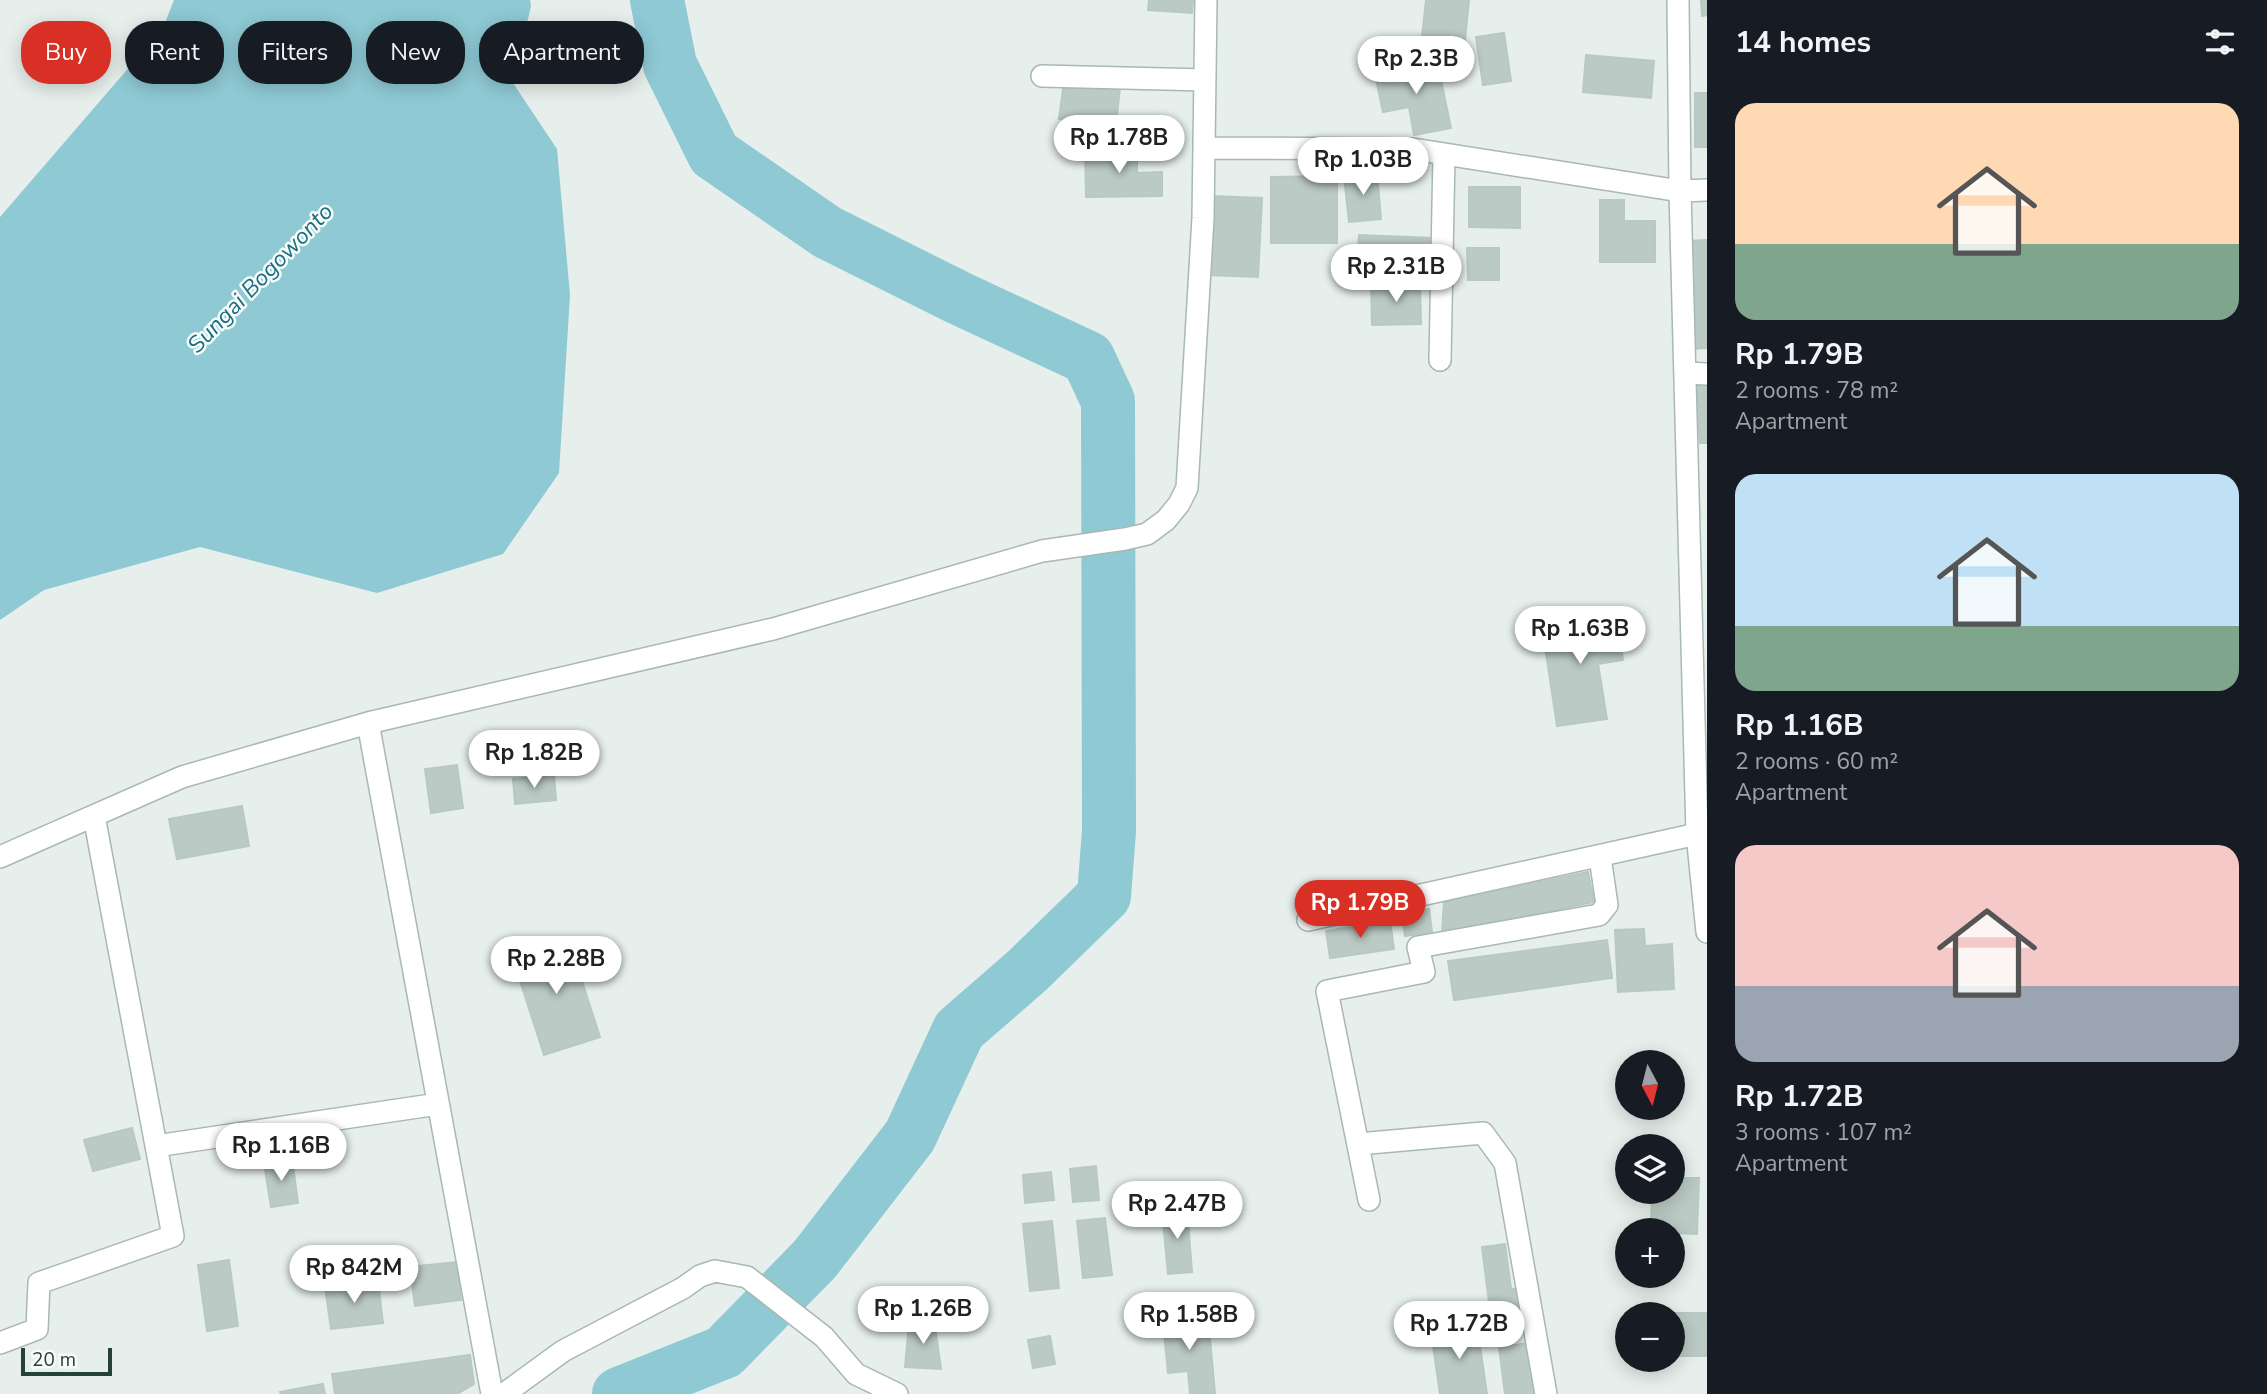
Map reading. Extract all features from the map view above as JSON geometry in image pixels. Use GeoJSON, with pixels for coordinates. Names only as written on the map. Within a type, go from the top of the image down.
{"type":"FeatureCollection","features":[{"type":"Feature","properties":{"kind":"street"},"geometry":{"type":"LineString","coordinates":[[0,857],[182,777],[368,723],[773,629],[1042,551],[1147,534],[1166,520],[1187,488],[1203,218],[1206,0]]}},
{"type":"Feature","properties":{"kind":"street"},"geometry":{"type":"LineString","coordinates":[[1678,0],[1679,191],[1696,373],[1702,834],[1707,932]]}},
{"type":"Feature","properties":{"kind":"street"},"geometry":{"type":"LineString","coordinates":[[1042,76],[1205,80]]}},
{"type":"Feature","properties":{"kind":"street"},"geometry":{"type":"LineString","coordinates":[[1204,148],[1413,149],[1679,191],[1707,190]]}},
{"type":"Feature","properties":{"kind":"street"},"geometry":{"type":"LineString","coordinates":[[1440,360],[1444,154]]}},
{"type":"Feature","properties":{"kind":"street"},"geometry":{"type":"LineString","coordinates":[[368,723],[492,1394]]}},
{"type":"Feature","properties":{"kind":"street"},"geometry":{"type":"LineString","coordinates":[[0,1343],[37,1329],[39,1283],[173,1236],[94,816]]}},
{"type":"Feature","properties":{"kind":"street"},"geometry":{"type":"LineString","coordinates":[[1308,920],[1702,834]]}},
{"type":"Feature","properties":{"kind":"street"},"geometry":{"type":"LineString","coordinates":[[1369,1200],[1327,991],[1424,972],[1418,947],[1599,915],[1607,905],[1600,856]]}},
{"type":"Feature","properties":{"kind":"street"},"geometry":{"type":"LineString","coordinates":[[156,1146],[438,1104]]}},
{"type":"Feature","properties":{"kind":"street"},"geometry":{"type":"LineString","coordinates":[[1358,1144],[1483,1133],[1505,1163],[1546,1394]]}},
{"type":"Feature","properties":{"kind":"street"},"geometry":{"type":"LineString","coordinates":[[504,1394],[563,1350],[700,1276],[715,1271],[747,1276],[824,1337],[856,1374],[897,1394]]}},
{"type":"Feature","properties":{"kind":"water","name":"Sungai Bogowonto"},"geometry":{"type":"Polygon","coordinates":[[[174,0],[530,0],[527,21],[479,21],[479,84],[514,84],[557,149],[570,295],[559,473],[503,554],[377,593],[200,547],[44,590],[0,620],[0,217],[125,72],[125,84],[224,84],[224,21],[166,21],[174,0]]]}},
{"type":"Feature","properties":{"kind":"building"},"geometry":{"type":"Polygon","coordinates":[[[1149,0],[1193,0],[1192,13],[1148,10],[1149,0]]]}},
{"type":"Feature","properties":{"kind":"building"},"geometry":{"type":"Polygon","coordinates":[[[1426,0],[1469,0],[1465,40],[1422,36],[1426,0]]]}},
{"type":"Feature","properties":{"kind":"building"},"geometry":{"type":"Polygon","coordinates":[[[1701,0],[1707,0],[1707,15],[1702,16],[1701,0]]]}},
{"type":"Feature","properties":{"kind":"building"},"geometry":{"type":"Polygon","coordinates":[[[1504,33],[1511,81],[1483,85],[1476,37],[1504,33]]]}},
{"type":"Feature","properties":{"kind":"building"},"geometry":{"type":"Polygon","coordinates":[[[1586,55],[1654,61],[1651,98],[1583,92],[1586,55]]]}},
{"type":"Feature","properties":{"kind":"building"},"geometry":{"type":"Polygon","coordinates":[[[1437,61],[1451,128],[1414,135],[1409,107],[1383,112],[1375,74],[1437,61]]]}},
{"type":"Feature","properties":{"kind":"building"},"geometry":{"type":"Polygon","coordinates":[[[1120,88],[1116,124],[1059,119],[1063,89],[1120,88]]]}},
{"type":"Feature","properties":{"kind":"building"},"geometry":{"type":"Polygon","coordinates":[[[1695,93],[1707,93],[1707,147],[1695,147],[1695,93]]]}},
{"type":"Feature","properties":{"kind":"building"},"geometry":{"type":"Polygon","coordinates":[[[1085,148],[1137,148],[1137,173],[1162,172],[1162,196],[1086,197],[1085,148]]]}},
{"type":"Feature","properties":{"kind":"building"},"geometry":{"type":"Polygon","coordinates":[[[1377,173],[1381,219],[1349,222],[1344,176],[1377,173]]]}},
{"type":"Feature","properties":{"kind":"building"},"geometry":{"type":"Polygon","coordinates":[[[1337,176],[1337,243],[1271,243],[1271,177],[1337,176]]]}},
{"type":"Feature","properties":{"kind":"building"},"geometry":{"type":"Polygon","coordinates":[[[1469,187],[1520,187],[1520,228],[1469,227],[1469,187]]]}},
{"type":"Feature","properties":{"kind":"building"},"geometry":{"type":"Polygon","coordinates":[[[1211,196],[1262,198],[1258,277],[1207,275],[1211,196]]]}},
{"type":"Feature","properties":{"kind":"building"},"geometry":{"type":"Polygon","coordinates":[[[1600,200],[1624,200],[1624,221],[1655,221],[1655,262],[1600,262],[1600,200]]]}},
{"type":"Feature","properties":{"kind":"building"},"geometry":{"type":"Polygon","coordinates":[[[1359,235],[1433,238],[1431,278],[1357,274],[1359,235]]]}},
{"type":"Feature","properties":{"kind":"building"},"geometry":{"type":"Polygon","coordinates":[[[1707,240],[1707,348],[1691,349],[1688,241],[1707,240]]]}},
{"type":"Feature","properties":{"kind":"building"},"geometry":{"type":"Polygon","coordinates":[[[1467,248],[1499,248],[1499,280],[1468,280],[1467,248]]]}},
{"type":"Feature","properties":{"kind":"building"},"geometry":{"type":"Polygon","coordinates":[[[1420,282],[1421,324],[1372,325],[1371,283],[1420,282]]]}},
{"type":"Feature","properties":{"kind":"building"},"geometry":{"type":"Polygon","coordinates":[[[1707,382],[1707,443],[1700,443],[1696,383],[1707,382]]]}},
{"type":"Feature","properties":{"kind":"building"},"geometry":{"type":"Polygon","coordinates":[[[1616,615],[1623,660],[1598,664],[1607,719],[1557,726],[1542,626],[1616,615]]]}},
{"type":"Feature","properties":{"kind":"building"},"geometry":{"type":"Polygon","coordinates":[[[457,765],[463,808],[431,813],[425,769],[457,765]]]}},
{"type":"Feature","properties":{"kind":"building"},"geometry":{"type":"Polygon","coordinates":[[[554,775],[556,800],[515,804],[513,779],[554,775]]]}},
{"type":"Feature","properties":{"kind":"building"},"geometry":{"type":"Polygon","coordinates":[[[242,806],[249,846],[177,859],[169,819],[242,806]]]}},
{"type":"Feature","properties":{"kind":"building"},"geometry":{"type":"Polygon","coordinates":[[[1588,872],[1594,902],[1442,933],[1444,902],[1588,872]]]}},
{"type":"Feature","properties":{"kind":"building"},"geometry":{"type":"Polygon","coordinates":[[[1429,909],[1432,932],[1405,936],[1402,913],[1429,909]]]}},
{"type":"Feature","properties":{"kind":"building"},"geometry":{"type":"Polygon","coordinates":[[[1390,921],[1394,949],[1330,958],[1326,931],[1390,921]]]}},
{"type":"Feature","properties":{"kind":"building"},"geometry":{"type":"Polygon","coordinates":[[[1644,929],[1645,946],[1672,944],[1674,989],[1618,992],[1615,930],[1644,929]]]}},
{"type":"Feature","properties":{"kind":"building"},"geometry":{"type":"Polygon","coordinates":[[[568,938],[600,1037],[544,1055],[512,956],[568,938]]]}},
{"type":"Feature","properties":{"kind":"building"},"geometry":{"type":"Polygon","coordinates":[[[1607,940],[1612,978],[1454,1000],[1448,961],[1607,940]]]}},
{"type":"Feature","properties":{"kind":"building"},"geometry":{"type":"Polygon","coordinates":[[[132,1128],[140,1159],[93,1171],[84,1140],[132,1128]]]}},
{"type":"Feature","properties":{"kind":"building"},"geometry":{"type":"Polygon","coordinates":[[[292,1158],[298,1203],[271,1207],[264,1163],[292,1158]]]}},
{"type":"Feature","properties":{"kind":"building"},"geometry":{"type":"Polygon","coordinates":[[[1096,1166],[1099,1200],[1073,1202],[1070,1169],[1096,1166]]]}},
{"type":"Feature","properties":{"kind":"building"},"geometry":{"type":"Polygon","coordinates":[[[1051,1172],[1054,1200],[1025,1203],[1023,1175],[1051,1172]]]}},
{"type":"Feature","properties":{"kind":"building"},"geometry":{"type":"Polygon","coordinates":[[[1685,1178],[1699,1178],[1697,1234],[1685,1234],[1685,1218],[1651,1218],[1652,1204],[1685,1204],[1685,1178]]]}},
{"type":"Feature","properties":{"kind":"building"},"geometry":{"type":"Polygon","coordinates":[[[1187,1208],[1192,1272],[1168,1274],[1162,1211],[1187,1208]]]}},
{"type":"Feature","properties":{"kind":"building"},"geometry":{"type":"Polygon","coordinates":[[[1105,1218],[1112,1275],[1083,1278],[1077,1221],[1105,1218]]]}},
{"type":"Feature","properties":{"kind":"building"},"geometry":{"type":"Polygon","coordinates":[[[1052,1221],[1059,1288],[1030,1291],[1023,1224],[1052,1221]]]}},
{"type":"Feature","properties":{"kind":"building"},"geometry":{"type":"Polygon","coordinates":[[[1505,1244],[1511,1289],[1520,1288],[1523,1314],[1491,1318],[1482,1247],[1505,1244]]]}},
{"type":"Feature","properties":{"kind":"building"},"geometry":{"type":"Polygon","coordinates":[[[229,1260],[238,1326],[207,1331],[198,1265],[229,1260]]]}},
{"type":"Feature","properties":{"kind":"building"},"geometry":{"type":"Polygon","coordinates":[[[456,1262],[461,1300],[415,1306],[410,1267],[456,1262]]]}},
{"type":"Feature","properties":{"kind":"building"},"geometry":{"type":"Polygon","coordinates":[[[378,1281],[383,1323],[331,1329],[325,1287],[378,1281]]]}},
{"type":"Feature","properties":{"kind":"building"},"geometry":{"type":"Polygon","coordinates":[[[1185,1309],[1187,1330],[1209,1328],[1215,1393],[1190,1394],[1188,1371],[1168,1373],[1162,1311],[1185,1309]]]}},
{"type":"Feature","properties":{"kind":"building"},"geometry":{"type":"Polygon","coordinates":[[[1685,1313],[1707,1313],[1707,1356],[1685,1356],[1685,1313]]]}},
{"type":"Feature","properties":{"kind":"building"},"geometry":{"type":"Polygon","coordinates":[[[934,1319],[941,1369],[905,1367],[909,1323],[934,1319]]]}},
{"type":"Feature","properties":{"kind":"building"},"geometry":{"type":"Polygon","coordinates":[[[1477,1325],[1487,1394],[1440,1394],[1431,1332],[1477,1325]]]}},
{"type":"Feature","properties":{"kind":"building"},"geometry":{"type":"Polygon","coordinates":[[[1050,1336],[1055,1364],[1033,1368],[1028,1340],[1050,1336]]]}},
{"type":"Feature","properties":{"kind":"building"},"geometry":{"type":"Polygon","coordinates":[[[1530,1343],[1537,1394],[1505,1394],[1499,1347],[1530,1343]]]}},
{"type":"Feature","properties":{"kind":"building"},"geometry":{"type":"Polygon","coordinates":[[[470,1355],[474,1384],[457,1394],[335,1394],[332,1374],[470,1355]]]}},
{"type":"Feature","properties":{"kind":"building"},"geometry":{"type":"Polygon","coordinates":[[[323,1384],[325,1394],[280,1392],[323,1384]]]}},
{"type":"Feature","properties":{"kind":"waterway"},"geometry":{"type":"LineString","coordinates":[[619,1394],[724,1352],[815,1259],[910,1136],[959,1030],[1028,970],[1104,896],[1109,831],[1108,401],[1088,358],[827,232],[714,154],[670,65],[657,0]]}}]}
